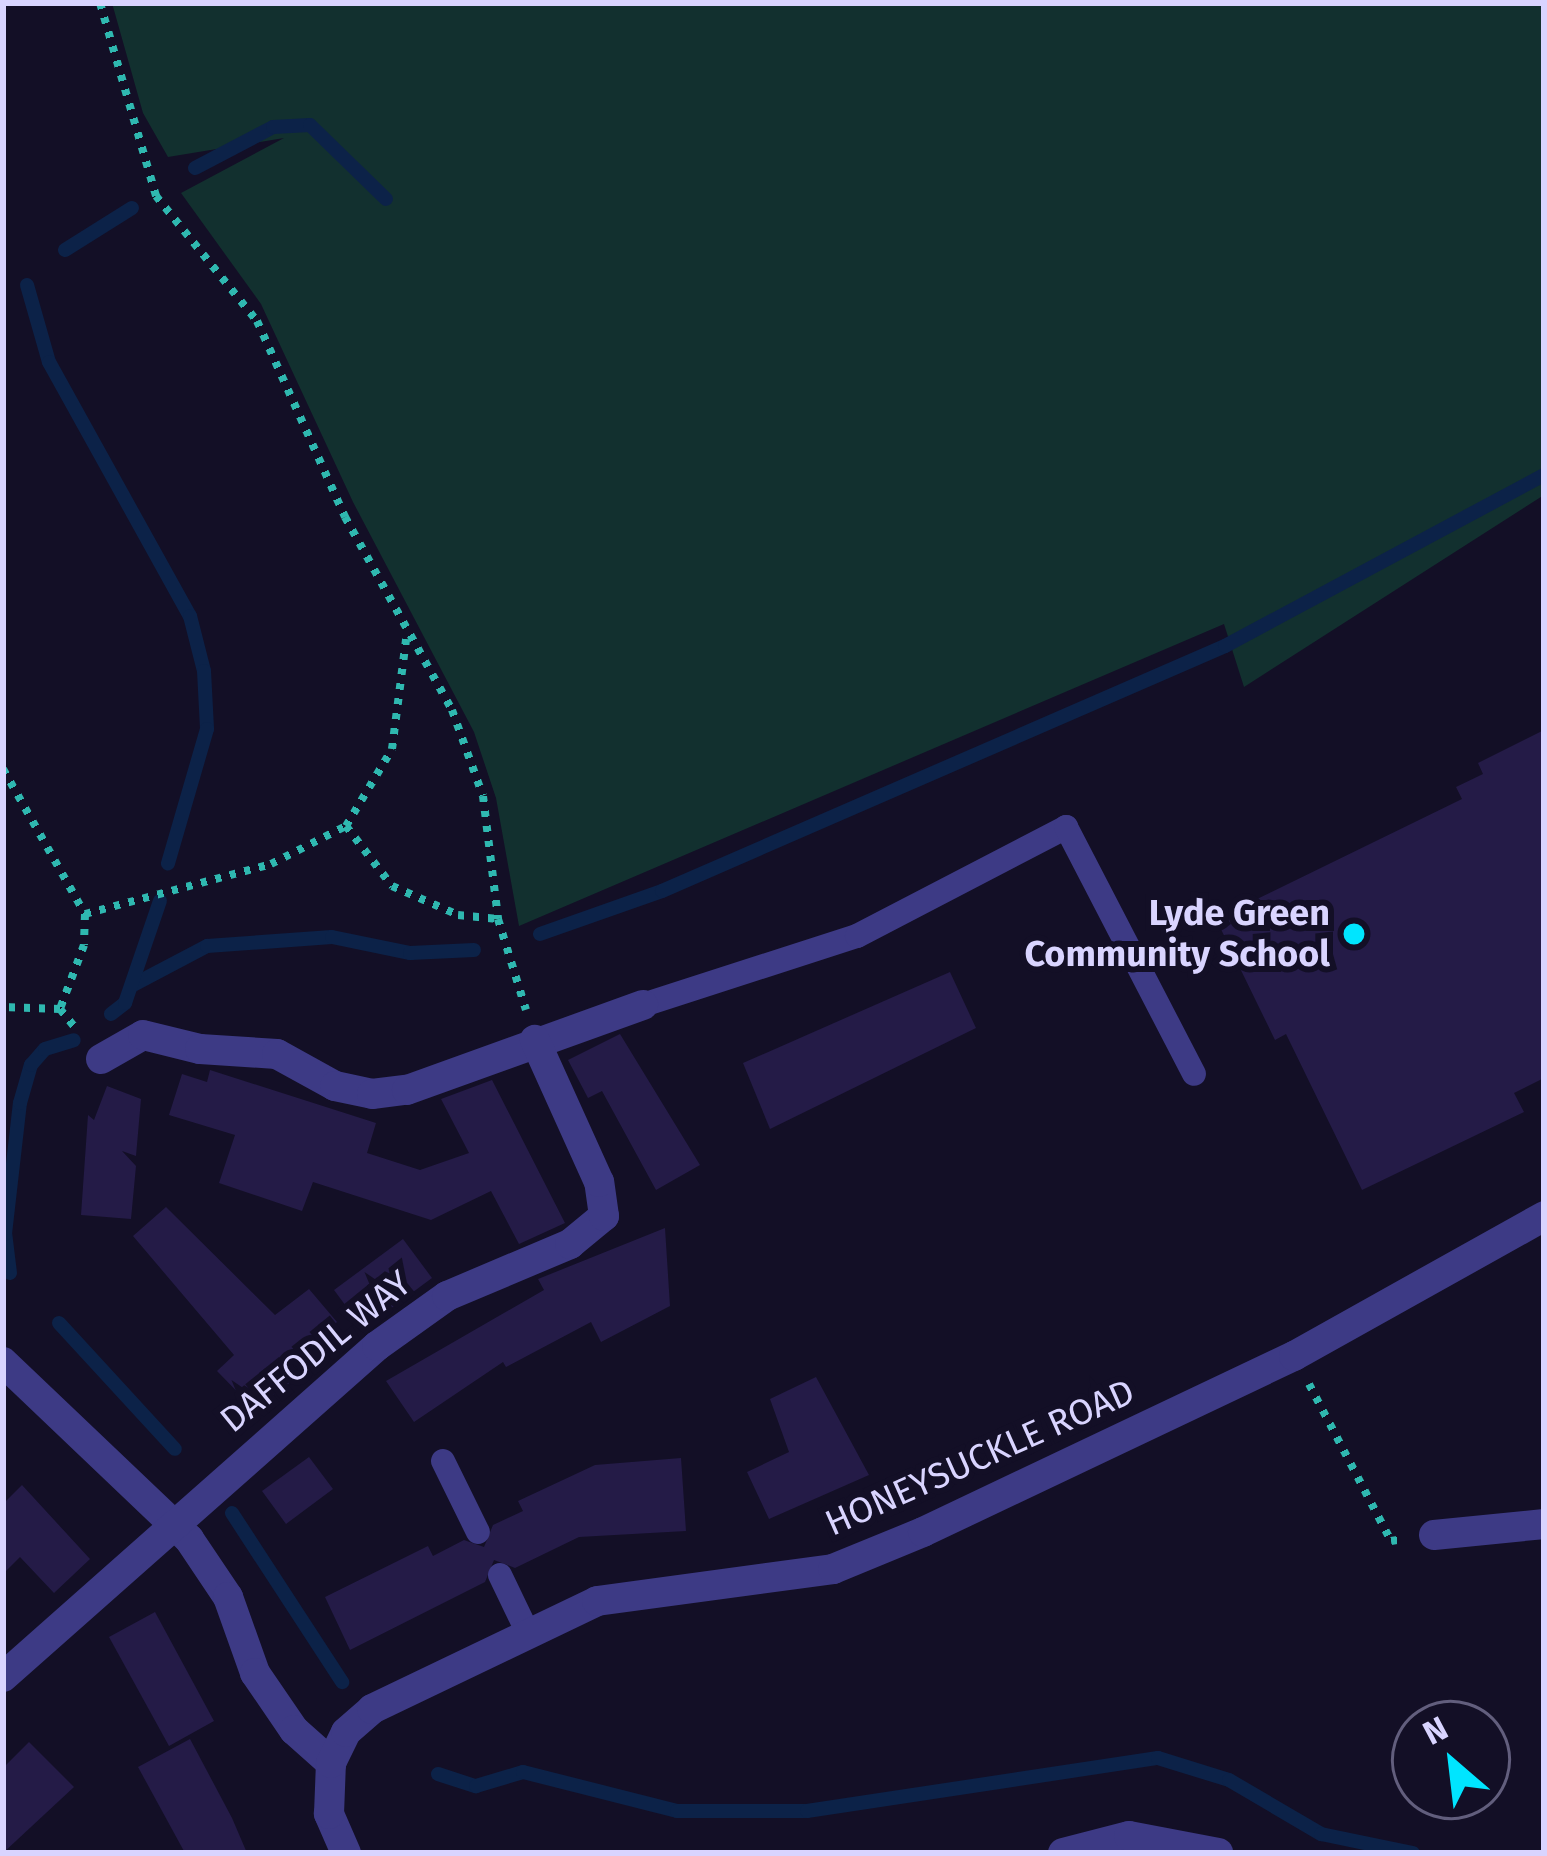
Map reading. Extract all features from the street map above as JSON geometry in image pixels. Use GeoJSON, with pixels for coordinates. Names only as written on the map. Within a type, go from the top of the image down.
{"type":"FeatureCollection","features":[{"type":"Feature","properties":{"kind":"street"},"geometry":{"type":"LineString","coordinates":[[101,1060],[143,1035],[200,1049],[277,1054],[335,1085],[372,1094],[407,1090],[535,1040],[643,1005]]}},
{"type":"Feature","properties":{"kind":"street","name":"DAFFODIL WAY"},"geometry":{"type":"LineString","coordinates":[[174,1522],[430,1308],[571,1244],[604,1216],[599,1181],[535,1040]]}},
{"type":"Feature","properties":{"kind":"street","name":"HONEYSUCKLE ROAD"},"geometry":{"type":"LineString","coordinates":[[331,1763],[346,1732],[372,1709],[527,1631],[646,1590],[833,1569],[1294,1356],[1544,1216]]}},
{"type":"Feature","properties":{"kind":"street"},"geometry":{"type":"LineString","coordinates":[[3,1363],[41,1406],[174,1522],[228,1597],[255,1673],[294,1730],[331,1763],[328,1814],[346,1853]]}},
{"type":"Feature","properties":{"kind":"street"},"geometry":{"type":"LineString","coordinates":[[3,1677],[174,1522]]}},
{"type":"Feature","properties":{"kind":"street"},"geometry":{"type":"LineString","coordinates":[[1434,1535],[1544,1524]]}},
{"type":"Feature","properties":{"kind":"street"},"geometry":{"type":"LineString","coordinates":[[1063,1853],[1129,1836],[1218,1853]]}},
{"type":"Feature","properties":{"kind":"lane"},"geometry":{"type":"LineString","coordinates":[[643,1005],[856,936],[1066,827],[1194,1074]]}},
{"type":"Feature","properties":{"kind":"lane"},"geometry":{"type":"LineString","coordinates":[[443,1461],[478,1532]]}},
{"type":"Feature","properties":{"kind":"lane"},"geometry":{"type":"LineString","coordinates":[[500,1575],[527,1631]]}},
{"type":"Feature","properties":{"kind":"path"},"geometry":{"type":"LineString","coordinates":[[100,3],[156,196],[257,321],[406,638],[452,710],[483,796],[499,919],[535,1040]]}},
{"type":"Feature","properties":{"kind":"path"},"geometry":{"type":"LineString","coordinates":[[85,914],[271,864],[346,826],[392,749],[398,658],[406,638]]}},
{"type":"Feature","properties":{"kind":"path"},"geometry":{"type":"LineString","coordinates":[[3,769],[85,914],[84,945],[60,1009],[3,1007]]}},
{"type":"Feature","properties":{"kind":"path"},"geometry":{"type":"LineString","coordinates":[[346,826],[392,886],[458,915],[499,919]]}},
{"type":"Feature","properties":{"kind":"path"},"geometry":{"type":"LineString","coordinates":[[1294,1356],[1390,1541],[1434,1535]]}},
{"type":"Feature","properties":{"kind":"green space"},"geometry":{"type":"Polygon","coordinates":[[[112,3],[1544,3],[1544,495],[1244,687],[1224,624],[519,926],[496,798],[474,732],[353,502],[261,304],[181,193],[284,138],[168,157],[143,113],[112,3]]]}},
{"type":"Feature","properties":{"kind":"building"},"geometry":{"type":"Polygon","coordinates":[[[1544,730],[1544,1078],[1514,1093],[1524,1112],[1362,1190],[1286,1034],[1275,1040],[1216,919],[1462,799],[1456,787],[1483,774],[1478,763],[1544,730]]]}},
{"type":"Feature","properties":{"kind":"building"},"geometry":{"type":"Polygon","coordinates":[[[950,972],[976,1028],[770,1129],[743,1063],[950,972]]]}},
{"type":"Feature","properties":{"kind":"building"},"geometry":{"type":"Polygon","coordinates":[[[620,1034],[700,1165],[656,1190],[602,1091],[588,1098],[568,1060],[620,1034]]]}},
{"type":"Feature","properties":{"kind":"building"},"geometry":{"type":"Polygon","coordinates":[[[210,1070],[376,1123],[367,1153],[420,1170],[469,1153],[441,1099],[492,1080],[565,1223],[519,1244],[491,1191],[431,1220],[313,1182],[302,1211],[219,1183],[235,1135],[169,1115],[182,1074],[207,1082],[210,1070]]]}},
{"type":"Feature","properties":{"kind":"building"},"geometry":{"type":"Polygon","coordinates":[[[107,1086],[141,1099],[136,1156],[122,1151],[136,1166],[131,1219],[81,1215],[88,1115],[94,1120],[107,1086]]]}},
{"type":"Feature","properties":{"kind":"building"},"geometry":{"type":"Polygon","coordinates":[[[166,1207],[275,1315],[309,1289],[337,1322],[281,1368],[292,1381],[254,1409],[217,1371],[234,1355],[133,1236],[166,1207]]]}},
{"type":"Feature","properties":{"kind":"building"},"geometry":{"type":"Polygon","coordinates":[[[665,1228],[670,1306],[601,1342],[591,1322],[506,1367],[503,1362],[414,1422],[386,1381],[544,1290],[538,1279],[665,1228]]]}},
{"type":"Feature","properties":{"kind":"building"},"geometry":{"type":"Polygon","coordinates":[[[403,1239],[432,1278],[363,1329],[334,1290],[403,1239]]]}},
{"type":"Feature","properties":{"kind":"building"},"geometry":{"type":"Polygon","coordinates":[[[816,1377],[869,1475],[769,1519],[747,1472],[789,1452],[770,1399],[816,1377]]]}},
{"type":"Feature","properties":{"kind":"building"},"geometry":{"type":"Polygon","coordinates":[[[309,1457],[333,1489],[286,1524],[262,1491],[309,1457]]]}},
{"type":"Feature","properties":{"kind":"building"},"geometry":{"type":"Polygon","coordinates":[[[681,1458],[686,1531],[579,1537],[515,1568],[494,1560],[485,1582],[350,1650],[325,1597],[428,1546],[433,1556],[464,1540],[484,1547],[493,1525],[523,1511],[518,1501],[595,1465],[681,1458]]]}},
{"type":"Feature","properties":{"kind":"building"},"geometry":{"type":"Polygon","coordinates":[[[22,1485],[90,1559],[54,1593],[20,1557],[3,1574],[3,1504],[22,1485]]]}},
{"type":"Feature","properties":{"kind":"building"},"geometry":{"type":"Polygon","coordinates":[[[155,1612],[214,1721],[169,1746],[109,1637],[155,1612]]]}},
{"type":"Feature","properties":{"kind":"building"},"geometry":{"type":"Polygon","coordinates":[[[190,1739],[247,1853],[185,1853],[138,1767],[190,1739]]]}},
{"type":"Feature","properties":{"kind":"building"},"geometry":{"type":"Polygon","coordinates":[[[29,1742],[74,1787],[3,1853],[3,1768],[29,1742]]]}},
{"type":"Feature","properties":{"kind":"waterway"},"geometry":{"type":"LineString","coordinates":[[195,168],[273,127],[310,125],[386,199]]}},
{"type":"Feature","properties":{"kind":"waterway"},"geometry":{"type":"LineString","coordinates":[[65,250],[132,208]]}},
{"type":"Feature","properties":{"kind":"waterway"},"geometry":{"type":"LineString","coordinates":[[27,285],[49,362],[190,616],[204,671],[207,729],[168,863]]}},
{"type":"Feature","properties":{"kind":"waterway"},"geometry":{"type":"LineString","coordinates":[[540,934],[662,891],[1225,646],[1544,475]]}},
{"type":"Feature","properties":{"kind":"waterway"},"geometry":{"type":"LineString","coordinates":[[111,1014],[125,1003],[160,901]]}},
{"type":"Feature","properties":{"kind":"waterway"},"geometry":{"type":"LineString","coordinates":[[133,985],[207,946],[332,937],[410,953],[474,950]]}},
{"type":"Feature","properties":{"kind":"waterway"},"geometry":{"type":"LineString","coordinates":[[10,1273],[5,1234],[20,1103],[31,1065],[45,1049],[74,1040]]}},
{"type":"Feature","properties":{"kind":"waterway"},"geometry":{"type":"LineString","coordinates":[[59,1323],[175,1449]]}},
{"type":"Feature","properties":{"kind":"waterway"},"geometry":{"type":"LineString","coordinates":[[232,1513],[342,1682]]}},
{"type":"Feature","properties":{"kind":"waterway"},"geometry":{"type":"LineString","coordinates":[[438,1774],[476,1786],[523,1772],[677,1811],[807,1811],[1158,1758],[1229,1780],[1321,1834],[1413,1853]]}},
{"type":"Feature","properties":{"kind":"place","name":"Lyde Green Community School"},"geometry":{"type":"Point","coordinates":[1354,934]}}]}
